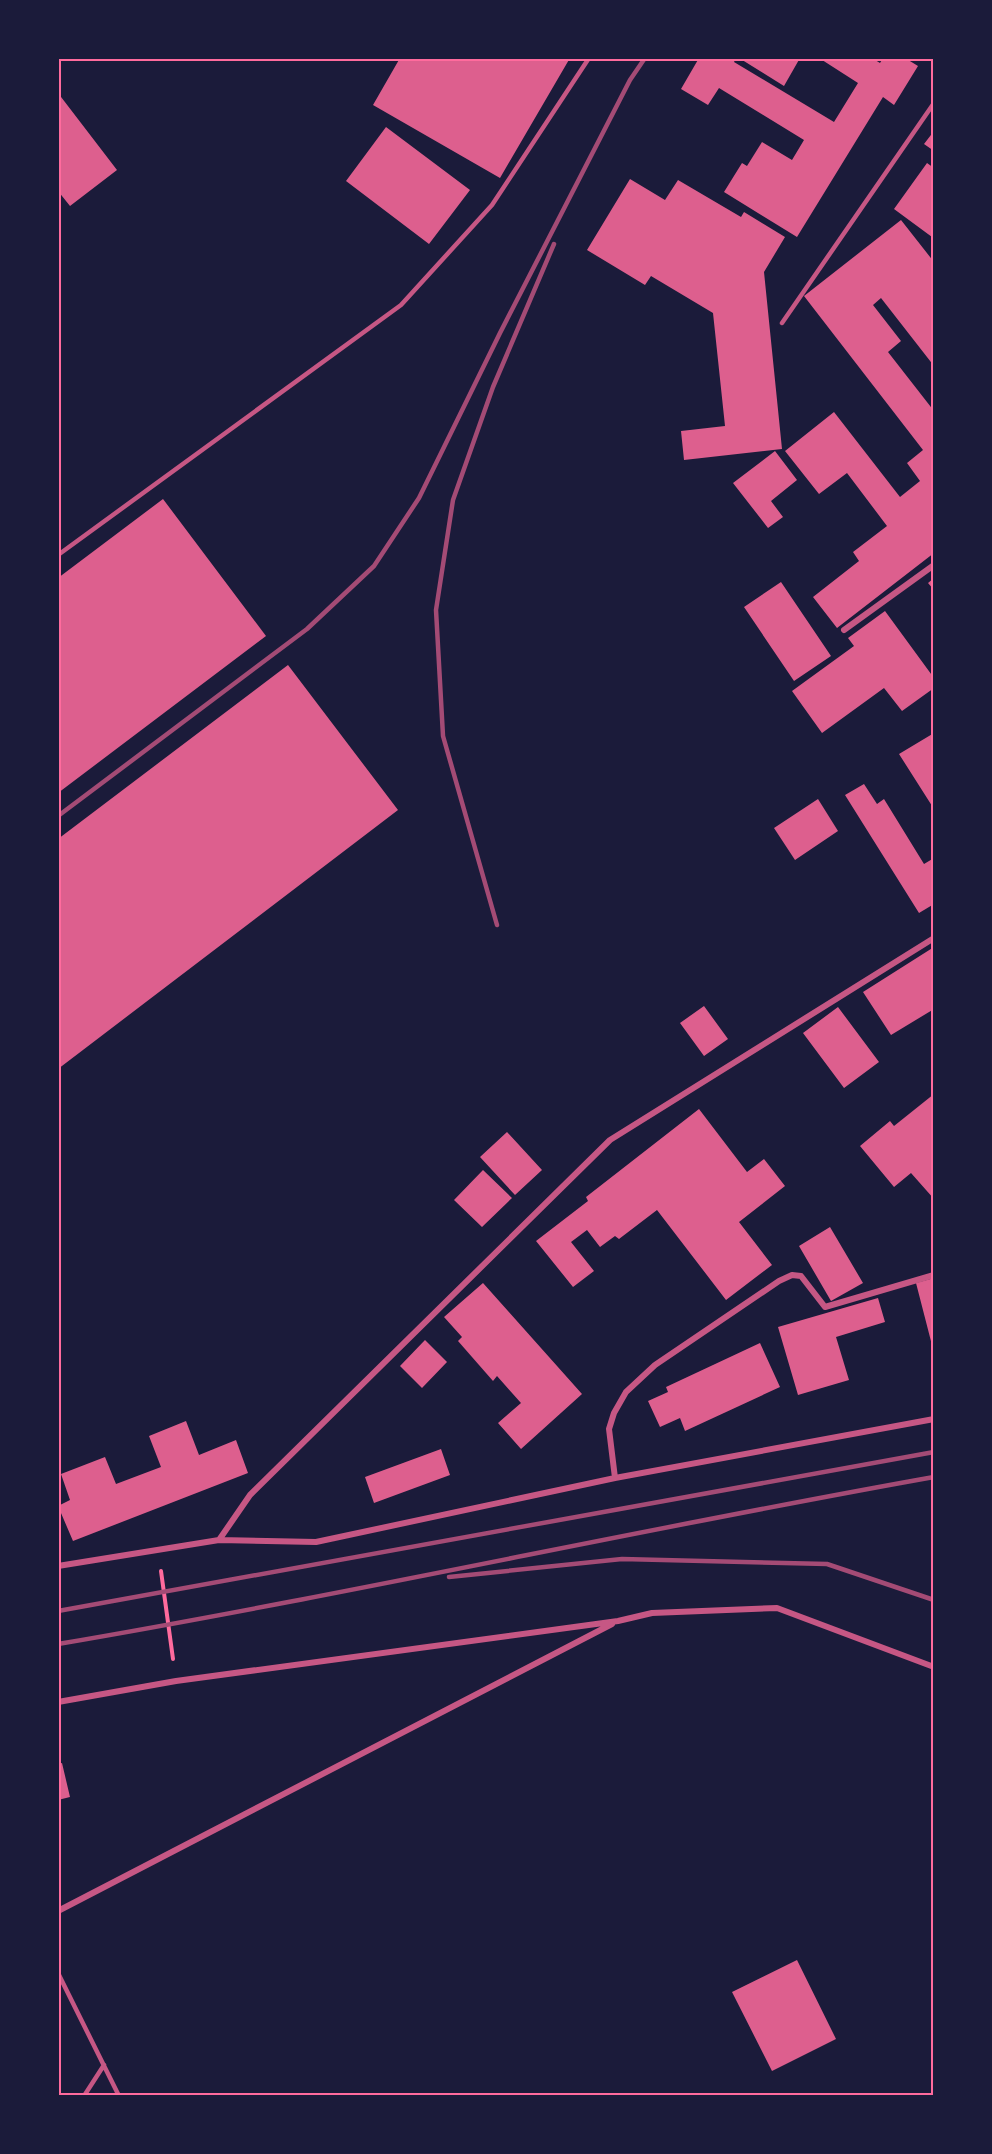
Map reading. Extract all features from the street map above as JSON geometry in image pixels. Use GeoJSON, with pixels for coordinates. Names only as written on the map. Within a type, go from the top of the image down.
{"type":"FeatureCollection","features":[{"type":"Feature","properties":{"kind":"street"},"geometry":{"type":"LineString","coordinates":[[844,630],[933,565]]}},
{"type":"Feature","properties":{"kind":"street"},"geometry":{"type":"LineString","coordinates":[[219,1540],[250,1495],[610,1140],[933,938]]}},
{"type":"Feature","properties":{"kind":"street"},"geometry":{"type":"LineString","coordinates":[[615,1478],[609,1429],[614,1413],[626,1392],[655,1365],[779,1281],[792,1275],[801,1276],[825,1307],[933,1275]]}},
{"type":"Feature","properties":{"kind":"street"},"geometry":{"type":"LineString","coordinates":[[58,1566],[219,1540],[316,1542],[615,1478],[933,1419]]}},
{"type":"Feature","properties":{"kind":"street"},"geometry":{"type":"LineString","coordinates":[[58,1702],[176,1681],[618,1621],[652,1613],[777,1608],[933,1667]]}},
{"type":"Feature","properties":{"kind":"street"},"geometry":{"type":"LineString","coordinates":[[58,1911],[618,1621]]}},
{"type":"Feature","properties":{"kind":"lane"},"geometry":{"type":"LineString","coordinates":[[58,555],[401,305],[492,205],[590,58]]}},
{"type":"Feature","properties":{"kind":"lane"},"geometry":{"type":"LineString","coordinates":[[782,323],[933,103]]}},
{"type":"Feature","properties":{"kind":"lane"},"geometry":{"type":"LineString","coordinates":[[58,1973],[119,2096]]}},
{"type":"Feature","properties":{"kind":"lane"},"geometry":{"type":"LineString","coordinates":[[84,2096],[104,2065]]}},
{"type":"Feature","properties":{"kind":"path"},"geometry":{"type":"LineString","coordinates":[[158,1550],[176,1681]]}},
{"type":"Feature","properties":{"kind":"building"},"geometry":{"type":"Polygon","coordinates":[[[400,58],[570,58],[500,178],[373,105],[400,58]]]}},
{"type":"Feature","properties":{"kind":"building"},"geometry":{"type":"Polygon","coordinates":[[[699,58],[736,58],[734,62],[834,122],[858,83],[819,58],[872,58],[880,63],[883,58],[905,58],[918,66],[894,105],[883,97],[797,237],[724,192],[742,163],[747,166],[762,142],[792,160],[804,140],[719,88],[708,105],[681,89],[699,58]]]}},
{"type":"Feature","properties":{"kind":"building"},"geometry":{"type":"Polygon","coordinates":[[[739,58],[800,58],[784,86],[739,58]]]}},
{"type":"Feature","properties":{"kind":"building"},"geometry":{"type":"Polygon","coordinates":[[[58,93],[117,170],[70,206],[58,191],[58,93]]]}},
{"type":"Feature","properties":{"kind":"building"},"geometry":{"type":"Polygon","coordinates":[[[386,127],[470,190],[429,244],[346,181],[386,127]]]}},
{"type":"Feature","properties":{"kind":"building"},"geometry":{"type":"Polygon","coordinates":[[[934,131],[934,151],[924,144],[934,131]]]}},
{"type":"Feature","properties":{"kind":"building"},"geometry":{"type":"Polygon","coordinates":[[[927,163],[934,168],[932,237],[894,209],[927,163]]]}},
{"type":"Feature","properties":{"kind":"building"},"geometry":{"type":"Polygon","coordinates":[[[630,179],[665,200],[678,180],[741,217],[744,212],[785,237],[764,272],[782,449],[684,460],[681,431],[725,426],[713,313],[651,276],[645,285],[587,250],[630,179]]]}},
{"type":"Feature","properties":{"kind":"building"},"geometry":{"type":"Polygon","coordinates":[[[901,220],[934,262],[934,366],[881,298],[873,305],[901,341],[888,352],[934,411],[934,553],[837,628],[813,597],[859,561],[853,552],[887,526],[847,473],[819,494],[785,451],[834,412],[900,497],[920,481],[907,463],[923,450],[804,296],[901,220]]]}},
{"type":"Feature","properties":{"kind":"building"},"geometry":{"type":"Polygon","coordinates":[[[775,451],[797,480],[771,501],[783,517],[768,528],[733,483],[775,451]]]}},
{"type":"Feature","properties":{"kind":"building"},"geometry":{"type":"Polygon","coordinates":[[[163,499],[266,636],[58,793],[58,578],[163,499]]]}},
{"type":"Feature","properties":{"kind":"building"},"geometry":{"type":"Polygon","coordinates":[[[934,578],[934,590],[928,583],[934,578]]]}},
{"type":"Feature","properties":{"kind":"building"},"geometry":{"type":"Polygon","coordinates":[[[781,582],[831,656],[794,681],[744,607],[781,582]]]}},
{"type":"Feature","properties":{"kind":"building"},"geometry":{"type":"Polygon","coordinates":[[[885,611],[934,678],[934,688],[902,711],[884,688],[822,733],[792,691],[854,646],[848,638],[885,611]]]}},
{"type":"Feature","properties":{"kind":"building"},"geometry":{"type":"Polygon","coordinates":[[[288,665],[398,810],[58,1069],[58,839],[288,665]]]}},
{"type":"Feature","properties":{"kind":"building"},"geometry":{"type":"Polygon","coordinates":[[[934,733],[934,809],[899,754],[934,733]]]}},
{"type":"Feature","properties":{"kind":"building"},"geometry":{"type":"Polygon","coordinates":[[[864,784],[877,804],[884,799],[924,864],[934,858],[934,904],[919,913],[845,795],[864,784]]]}},
{"type":"Feature","properties":{"kind":"building"},"geometry":{"type":"Polygon","coordinates":[[[818,799],[838,831],[795,860],[774,828],[818,799]]]}},
{"type":"Feature","properties":{"kind":"building"},"geometry":{"type":"Polygon","coordinates":[[[934,947],[934,1009],[891,1035],[863,992],[934,947]]]}},
{"type":"Feature","properties":{"kind":"building"},"geometry":{"type":"Polygon","coordinates":[[[704,1006],[728,1039],[704,1056],[680,1023],[704,1006]]]}},
{"type":"Feature","properties":{"kind":"building"},"geometry":{"type":"Polygon","coordinates":[[[838,1007],[879,1062],[844,1088],[803,1033],[838,1007]]]}},
{"type":"Feature","properties":{"kind":"building"},"geometry":{"type":"Polygon","coordinates":[[[934,1094],[934,1199],[911,1173],[894,1187],[860,1146],[890,1121],[894,1126],[934,1094]]]}},
{"type":"Feature","properties":{"kind":"building"},"geometry":{"type":"Polygon","coordinates":[[[699,1109],[747,1172],[764,1159],[785,1186],[739,1222],[772,1265],[726,1300],[657,1210],[619,1239],[615,1236],[600,1247],[587,1230],[571,1242],[594,1271],[573,1287],[536,1241],[588,1201],[586,1197],[699,1109]]]}},
{"type":"Feature","properties":{"kind":"building"},"geometry":{"type":"Polygon","coordinates":[[[507,1132],[542,1170],[515,1195],[480,1157],[507,1132]]]}},
{"type":"Feature","properties":{"kind":"building"},"geometry":{"type":"Polygon","coordinates":[[[483,1170],[512,1198],[482,1227],[454,1200],[483,1170]]]}},
{"type":"Feature","properties":{"kind":"building"},"geometry":{"type":"Polygon","coordinates":[[[830,1227],[863,1283],[831,1301],[799,1246],[830,1227]]]}},
{"type":"Feature","properties":{"kind":"building"},"geometry":{"type":"Polygon","coordinates":[[[934,1278],[934,1349],[933,1349],[916,1283],[934,1278]]]}},
{"type":"Feature","properties":{"kind":"building"},"geometry":{"type":"Polygon","coordinates":[[[483,1283],[582,1394],[521,1449],[498,1423],[521,1403],[497,1376],[493,1381],[458,1341],[462,1337],[444,1317],[483,1283]]]}},
{"type":"Feature","properties":{"kind":"building"},"geometry":{"type":"Polygon","coordinates":[[[878,1298],[885,1322],[836,1337],[849,1380],[798,1395],[778,1327],[878,1298]]]}},
{"type":"Feature","properties":{"kind":"building"},"geometry":{"type":"Polygon","coordinates":[[[425,1340],[447,1362],[422,1388],[400,1366],[425,1340]]]}},
{"type":"Feature","properties":{"kind":"building"},"geometry":{"type":"Polygon","coordinates":[[[760,1343],[780,1387],[685,1431],[680,1418],[660,1427],[648,1401],[668,1392],[666,1387],[760,1343]]]}},
{"type":"Feature","properties":{"kind":"building"},"geometry":{"type":"Polygon","coordinates":[[[186,1421],[199,1455],[236,1440],[248,1473],[73,1541],[58,1506],[70,1500],[61,1474],[105,1457],[116,1484],[161,1467],[149,1436],[186,1421]]]}},
{"type":"Feature","properties":{"kind":"building"},"geometry":{"type":"Polygon","coordinates":[[[441,1449],[450,1475],[374,1503],[365,1477],[441,1449]]]}},
{"type":"Feature","properties":{"kind":"building"},"geometry":{"type":"Polygon","coordinates":[[[62,1763],[70,1797],[58,1800],[58,1764],[62,1763]]]}},
{"type":"Feature","properties":{"kind":"building"},"geometry":{"type":"Polygon","coordinates":[[[797,1960],[836,2039],[772,2071],[732,1992],[797,1960]]]}},
{"type":"Feature","properties":{"kind":"railway"},"geometry":{"type":"LineString","coordinates":[[58,816],[307,629],[374,566],[419,498],[500,333],[630,80],[645,58]]}},
{"type":"Feature","properties":{"kind":"railway"},"geometry":{"type":"LineString","coordinates":[[497,925],[443,736],[436,610],[453,500],[493,387],[554,244]]}},
{"type":"Feature","properties":{"kind":"railway"},"geometry":{"type":"LineString","coordinates":[[58,1611],[934,1452]]}},
{"type":"Feature","properties":{"kind":"railway"},"geometry":{"type":"LineString","coordinates":[[58,1644],[168,1625],[934,1477]]}},
{"type":"Feature","properties":{"kind":"railway"},"geometry":{"type":"LineString","coordinates":[[449,1577],[622,1559],[827,1564],[934,1600]]}}]}
